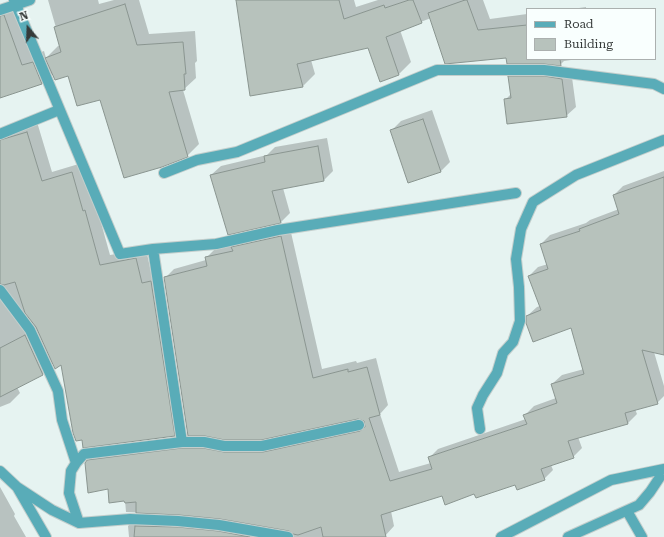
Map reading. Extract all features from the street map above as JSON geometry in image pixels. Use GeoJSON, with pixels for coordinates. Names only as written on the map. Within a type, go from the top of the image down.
{"type":"FeatureCollection","features":[{"type":"Feature","properties":{"kind":"street"},"geometry":{"type":"LineString","coordinates":[[0,10],[14,2],[30,0]]}},
{"type":"Feature","properties":{"kind":"street"},"geometry":{"type":"LineString","coordinates":[[14,2],[120,254],[153,249],[216,244],[278,230],[516,193]]}},
{"type":"Feature","properties":{"kind":"street"},"geometry":{"type":"LineString","coordinates":[[164,173],[197,160],[237,152],[437,70],[544,70],[654,84],[664,89]]}},
{"type":"Feature","properties":{"kind":"street"},"geometry":{"type":"LineString","coordinates":[[0,134],[59,110]]}},
{"type":"Feature","properties":{"kind":"street"},"geometry":{"type":"LineString","coordinates":[[480,429],[477,408],[483,395],[497,373],[503,353],[514,342],[520,322],[519,287],[516,259],[521,229],[533,202],[576,175],[664,140]]}},
{"type":"Feature","properties":{"kind":"street"},"geometry":{"type":"LineString","coordinates":[[153,249],[182,442]]}},
{"type":"Feature","properties":{"kind":"street"},"geometry":{"type":"LineString","coordinates":[[0,290],[30,330],[58,391],[62,420],[76,463]]}},
{"type":"Feature","properties":{"kind":"street"},"geometry":{"type":"LineString","coordinates":[[79,523],[69,493],[71,471],[84,454],[182,442],[204,442],[224,446],[262,446],[359,425]]}},
{"type":"Feature","properties":{"kind":"street"},"geometry":{"type":"LineString","coordinates":[[568,537],[639,505],[650,492],[664,470]]}},
{"type":"Feature","properties":{"kind":"street"},"geometry":{"type":"LineString","coordinates":[[501,537],[611,480],[664,470]]}},
{"type":"Feature","properties":{"kind":"street"},"geometry":{"type":"LineString","coordinates":[[0,471],[17,487],[52,510],[79,523],[130,519],[178,521],[219,525],[288,537]]}},
{"type":"Feature","properties":{"kind":"street"},"geometry":{"type":"LineString","coordinates":[[17,487],[46,537]]}},
{"type":"Feature","properties":{"kind":"street"},"geometry":{"type":"LineString","coordinates":[[627,511],[642,537]]}},
{"type":"Feature","properties":{"kind":"building"},"geometry":{"type":"Polygon","coordinates":[[[236,0],[339,0],[344,19],[384,5],[385,8],[413,0],[422,23],[386,37],[399,75],[380,82],[368,48],[297,64],[303,87],[250,96],[236,0]]]}},
{"type":"Feature","properties":{"kind":"building"},"geometry":{"type":"Polygon","coordinates":[[[467,0],[478,30],[526,25],[526,60],[560,60],[561,66],[544,64],[507,64],[506,58],[445,64],[428,13],[467,0]]]}},
{"type":"Feature","properties":{"kind":"building"},"geometry":{"type":"Polygon","coordinates":[[[125,4],[137,45],[183,42],[186,74],[184,74],[185,90],[169,92],[188,157],[162,167],[124,178],[100,100],[77,106],[68,76],[55,80],[45,58],[61,52],[54,27],[125,4]]]}},
{"type":"Feature","properties":{"kind":"building"},"geometry":{"type":"Polygon","coordinates":[[[4,15],[22,65],[33,62],[42,84],[0,98],[0,16],[4,15]]]}},
{"type":"Feature","properties":{"kind":"building"},"geometry":{"type":"Polygon","coordinates":[[[508,76],[544,76],[562,79],[567,117],[507,124],[504,99],[511,98],[508,76]]]}},
{"type":"Feature","properties":{"kind":"building"},"geometry":{"type":"Polygon","coordinates":[[[423,119],[441,172],[408,183],[390,130],[423,119]]]}},
{"type":"Feature","properties":{"kind":"building"},"geometry":{"type":"Polygon","coordinates":[[[27,132],[42,181],[72,172],[83,211],[85,210],[100,265],[136,258],[142,283],[151,281],[175,436],[83,448],[82,440],[76,441],[73,433],[61,365],[55,369],[36,327],[25,313],[15,282],[4,285],[0,284],[0,140],[27,132]]]}},
{"type":"Feature","properties":{"kind":"building"},"geometry":{"type":"Polygon","coordinates":[[[318,146],[324,181],[272,191],[281,223],[228,235],[210,175],[265,162],[264,156],[318,146]]]}},
{"type":"Feature","properties":{"kind":"building"},"geometry":{"type":"Polygon","coordinates":[[[664,177],[664,355],[642,350],[658,404],[625,413],[628,424],[568,441],[574,458],[541,469],[545,480],[517,490],[515,485],[476,498],[474,494],[445,505],[442,496],[381,515],[386,537],[323,537],[321,527],[298,535],[289,531],[220,519],[136,513],[136,502],[125,503],[124,501],[109,503],[108,489],[88,493],[85,463],[87,460],[182,448],[203,448],[224,452],[263,452],[360,431],[365,427],[364,421],[358,419],[261,440],[225,440],[205,436],[188,436],[164,277],[207,266],[205,257],[233,251],[231,247],[281,236],[313,378],[348,369],[348,372],[367,367],[380,415],[369,418],[390,481],[432,469],[428,457],[527,424],[523,415],[557,403],[551,384],[584,374],[571,328],[533,342],[526,323],[526,316],[541,310],[528,276],[548,269],[540,244],[580,231],[579,229],[619,214],[613,195],[664,177]]]}},
{"type":"Feature","properties":{"kind":"building"},"geometry":{"type":"Polygon","coordinates":[[[25,335],[43,375],[0,397],[0,348],[25,335]]]}},
{"type":"Feature","properties":{"kind":"building"},"geometry":{"type":"Polygon","coordinates":[[[135,526],[178,527],[218,531],[250,537],[134,537],[135,526]]]}}]}
